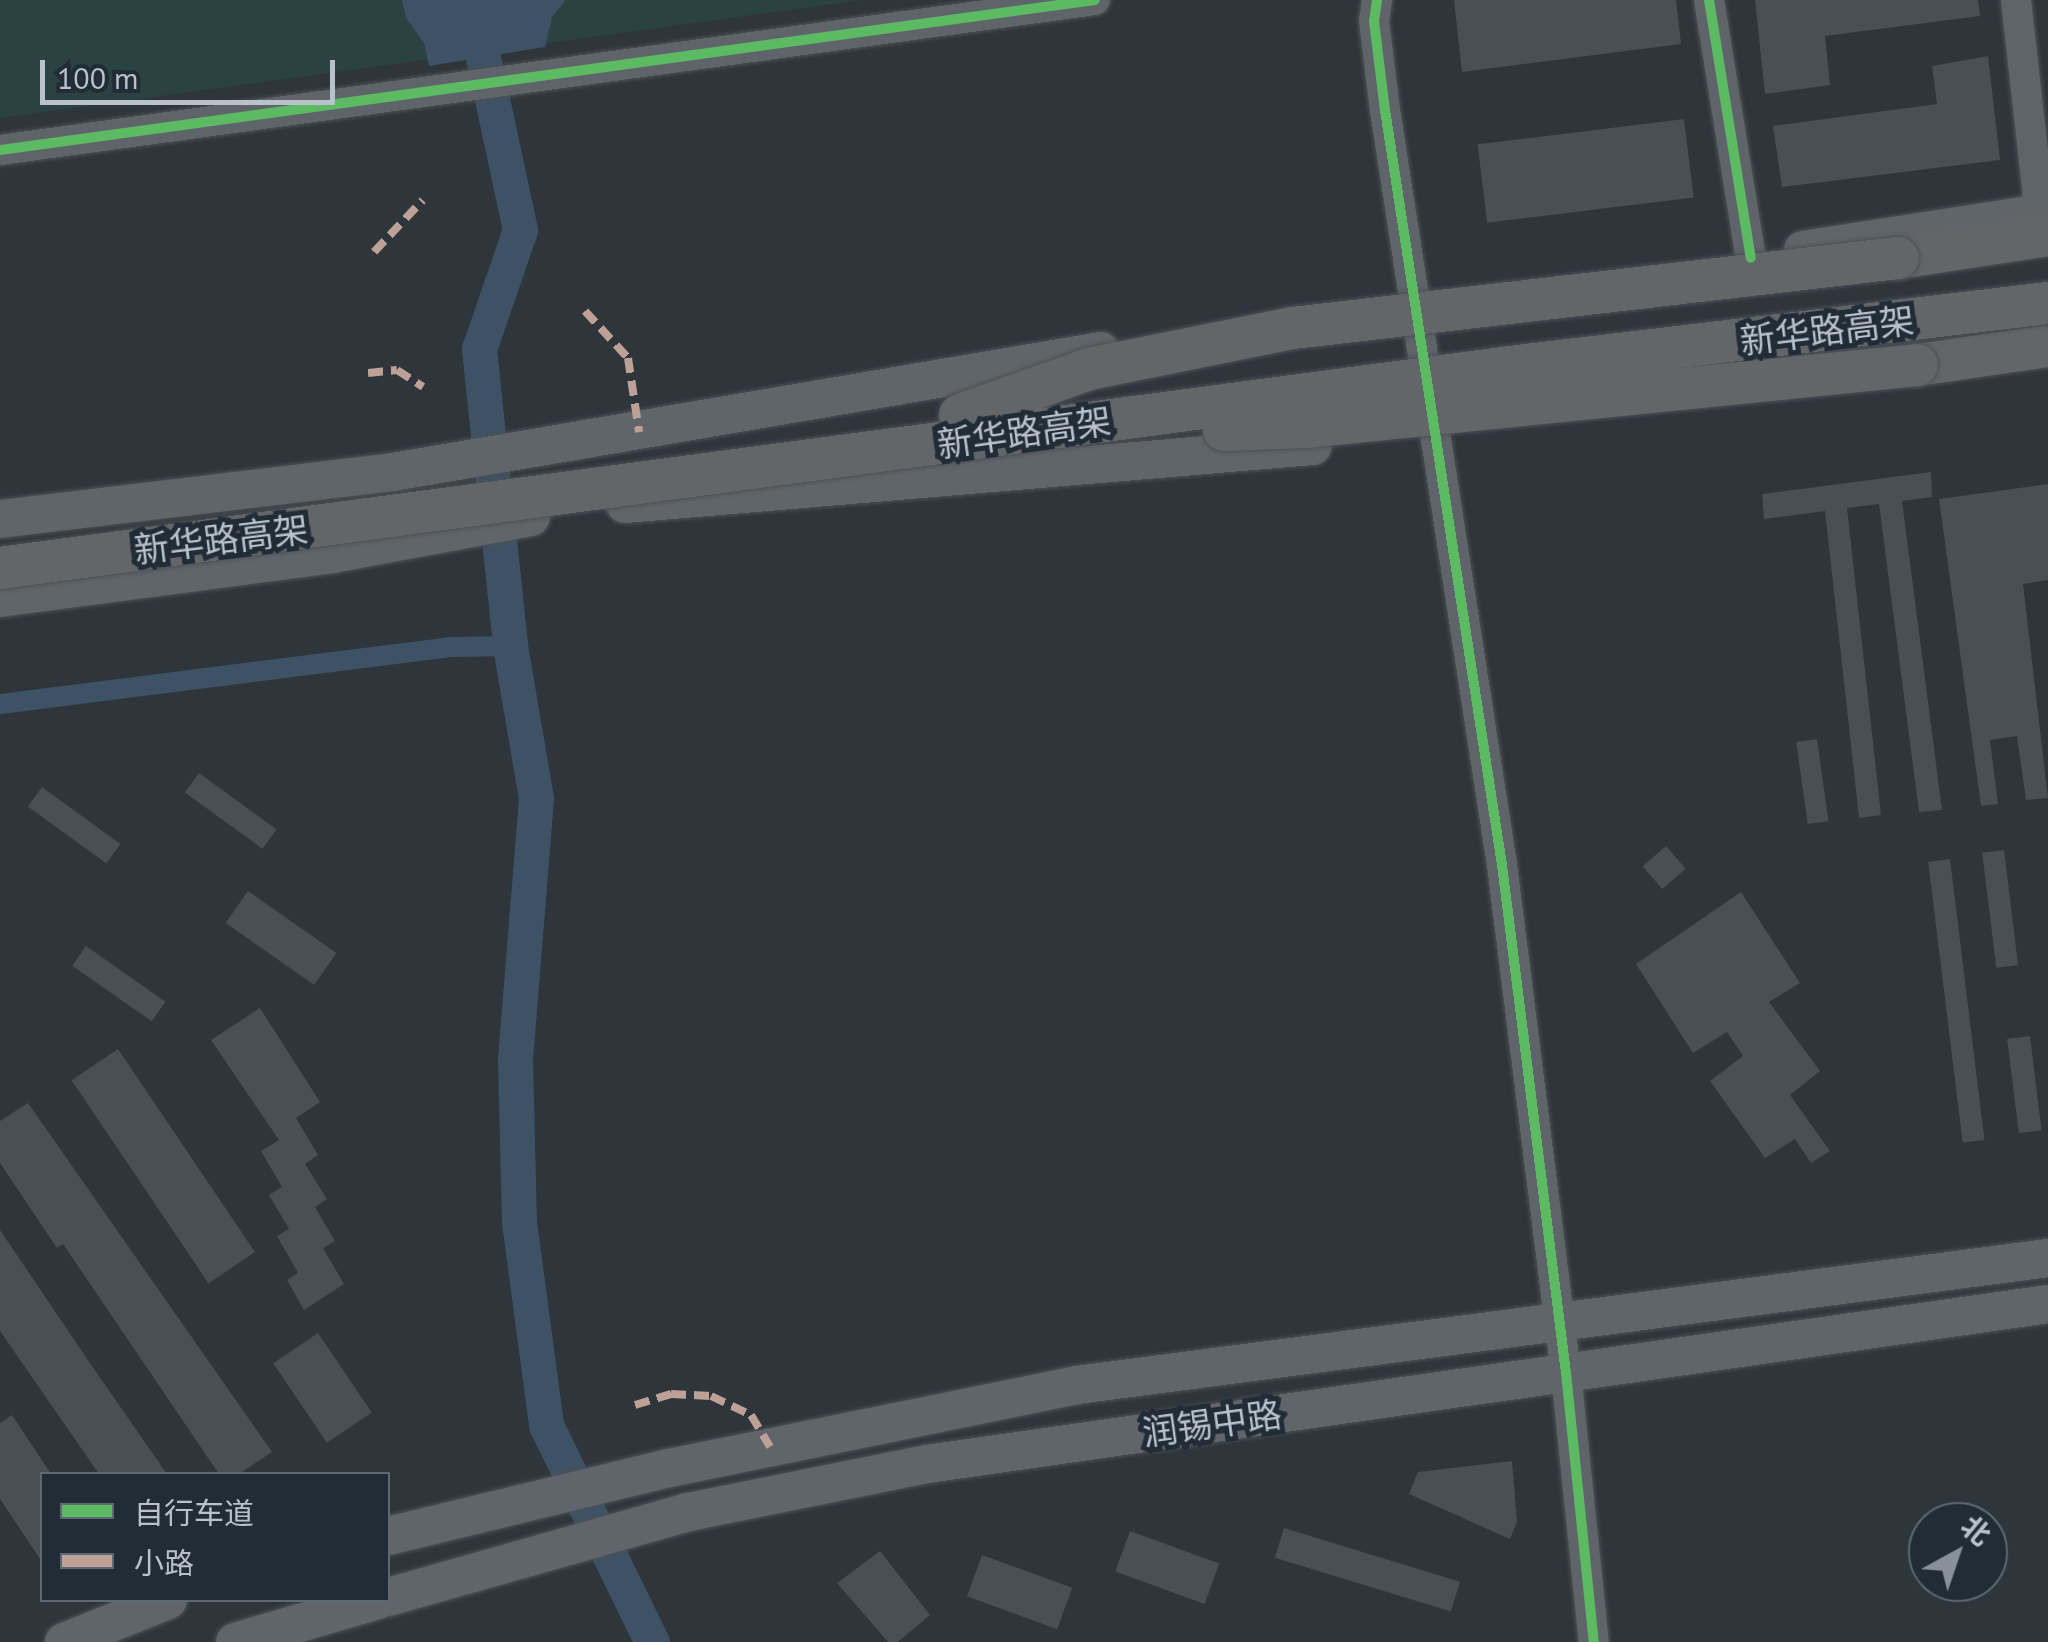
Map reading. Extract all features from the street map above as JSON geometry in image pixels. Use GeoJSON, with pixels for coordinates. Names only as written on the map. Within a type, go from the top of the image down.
{"type":"FeatureCollection","features":[{"type":"Feature","properties":{"kind":"highway"},"geometry":{"type":"LineString","coordinates":[[959,428],[1088,369],[1293,328],[1898,258],[2045,220]]}},
{"type":"Feature","properties":{"kind":"highway","name":"新华路高架"},"geometry":{"type":"LineString","coordinates":[[0,568],[959,428],[2048,276]]}},
{"type":"Feature","properties":{"kind":"highway","name":"新华路高架"},"geometry":{"type":"LineString","coordinates":[[0,539],[2048,303]]}},
{"type":"Feature","properties":{"kind":"highway"},"geometry":{"type":"LineString","coordinates":[[959,428],[1305,427],[1917,365],[2048,346]]}},
{"type":"Feature","properties":{"kind":"main road"},"geometry":{"type":"LineString","coordinates":[[0,519],[393,472],[1412,297],[2045,220]]}},
{"type":"Feature","properties":{"kind":"main road"},"geometry":{"type":"LineString","coordinates":[[0,598],[332,554],[594,506],[1432,435],[2048,367]]}},
{"type":"Feature","properties":{"kind":"main road","name":"润锡中路"},"geometry":{"type":"LineString","coordinates":[[390,1536],[670,1468],[1077,1385],[2048,1258]]}},
{"type":"Feature","properties":{"kind":"main road","name":"润锡中路"},"geometry":{"type":"LineString","coordinates":[[390,1595],[688,1512],[927,1464],[2048,1304]]}},
{"type":"Feature","properties":{"kind":"main road"},"geometry":{"type":"LineString","coordinates":[[64,1642],[163,1602]]}},
{"type":"Feature","properties":{"kind":"main road"},"geometry":{"type":"LineString","coordinates":[[235,1642],[371,1602]]}},
{"type":"Feature","properties":{"kind":"street"},"geometry":{"type":"LineString","coordinates":[[0,150],[1095,0]]}},
{"type":"Feature","properties":{"kind":"street"},"geometry":{"type":"LineString","coordinates":[[1377,0],[1374,21],[1412,297],[1502,865],[1566,1373],[1594,1642]]}},
{"type":"Feature","properties":{"kind":"street"},"geometry":{"type":"LineString","coordinates":[[1709,0],[1751,258]]}},
{"type":"Feature","properties":{"kind":"street"},"geometry":{"type":"LineString","coordinates":[[2016,0],[2045,220]]}},
{"type":"Feature","properties":{"kind":"green space"},"geometry":{"type":"Polygon","coordinates":[[[0,0],[863,0],[0,118],[0,0]]]}},
{"type":"Feature","properties":{"kind":"water"},"geometry":{"type":"Polygon","coordinates":[[[402,0],[566,0],[552,17],[545,47],[429,66],[424,43],[406,18],[402,0]]]}},
{"type":"Feature","properties":{"kind":"building"},"geometry":{"type":"Polygon","coordinates":[[[1454,0],[1676,0],[1681,44],[1462,72],[1454,0]]]}},
{"type":"Feature","properties":{"kind":"building"},"geometry":{"type":"Polygon","coordinates":[[[1755,0],[1978,0],[1980,16],[1825,36],[1830,85],[1765,94],[1755,0]]]}},
{"type":"Feature","properties":{"kind":"building"},"geometry":{"type":"Polygon","coordinates":[[[1988,56],[2000,160],[1782,187],[1773,126],[1937,104],[1932,66],[1988,56]]]}},
{"type":"Feature","properties":{"kind":"building"},"geometry":{"type":"Polygon","coordinates":[[[1684,119],[1694,197],[1487,223],[1478,144],[1684,119]]]}},
{"type":"Feature","properties":{"kind":"building"},"geometry":{"type":"Polygon","coordinates":[[[1931,472],[1932,497],[1902,501],[1942,810],[1919,812],[1879,504],[1847,508],[1881,815],[1859,818],[1825,511],[1764,519],[1762,494],[1931,472]]]}},
{"type":"Feature","properties":{"kind":"building"},"geometry":{"type":"Polygon","coordinates":[[[2048,484],[2048,580],[2023,584],[2048,798],[2026,800],[2017,736],[1990,740],[1998,804],[1981,806],[1939,499],[2048,484]]]}},
{"type":"Feature","properties":{"kind":"building"},"geometry":{"type":"Polygon","coordinates":[[[1817,739],[1829,821],[1808,824],[1796,742],[1817,739]]]}},
{"type":"Feature","properties":{"kind":"building"},"geometry":{"type":"Polygon","coordinates":[[[199,773],[277,829],[263,849],[185,792],[199,773]]]}},
{"type":"Feature","properties":{"kind":"building"},"geometry":{"type":"Polygon","coordinates":[[[42,787],[120,844],[106,863],[28,806],[42,787]]]}},
{"type":"Feature","properties":{"kind":"building"},"geometry":{"type":"Polygon","coordinates":[[[1666,846],[1686,869],[1662,889],[1643,866],[1666,846]]]}},
{"type":"Feature","properties":{"kind":"building"},"geometry":{"type":"Polygon","coordinates":[[[2004,850],[2018,965],[1996,968],[1982,853],[2004,850]]]}},
{"type":"Feature","properties":{"kind":"building"},"geometry":{"type":"Polygon","coordinates":[[[1950,859],[1984,1140],[1963,1143],[1928,862],[1950,859]]]}},
{"type":"Feature","properties":{"kind":"building"},"geometry":{"type":"Polygon","coordinates":[[[248,891],[336,953],[314,985],[226,923],[248,891]]]}},
{"type":"Feature","properties":{"kind":"building"},"geometry":{"type":"Polygon","coordinates":[[[1741,892],[1800,983],[1769,1002],[1820,1071],[1790,1095],[1830,1151],[1811,1163],[1795,1139],[1765,1158],[1710,1081],[1743,1056],[1727,1032],[1693,1053],[1636,964],[1741,892]]]}},
{"type":"Feature","properties":{"kind":"building"},"geometry":{"type":"Polygon","coordinates":[[[86,946],[165,1002],[152,1021],[72,966],[86,946]]]}},
{"type":"Feature","properties":{"kind":"building"},"geometry":{"type":"Polygon","coordinates":[[[260,1008],[320,1102],[296,1118],[318,1155],[305,1164],[327,1199],[315,1207],[335,1241],[323,1248],[344,1284],[304,1310],[287,1280],[298,1273],[277,1236],[289,1229],[269,1195],[282,1187],[261,1151],[279,1140],[211,1040],[260,1008]]]}},
{"type":"Feature","properties":{"kind":"building"},"geometry":{"type":"Polygon","coordinates":[[[2030,1036],[2042,1130],[2019,1133],[2007,1039],[2030,1036]]]}},
{"type":"Feature","properties":{"kind":"building"},"geometry":{"type":"Polygon","coordinates":[[[118,1049],[255,1252],[209,1283],[72,1080],[118,1049]]]}},
{"type":"Feature","properties":{"kind":"building"},"geometry":{"type":"Polygon","coordinates":[[[28,1103],[272,1452],[242,1472],[218,1472],[63,1244],[57,1248],[0,1163],[0,1121],[28,1103]]]}},
{"type":"Feature","properties":{"kind":"building"},"geometry":{"type":"Polygon","coordinates":[[[0,1230],[166,1472],[98,1472],[0,1331],[0,1230]]]}},
{"type":"Feature","properties":{"kind":"building"},"geometry":{"type":"Polygon","coordinates":[[[318,1333],[372,1413],[327,1443],[273,1363],[318,1333]]]}},
{"type":"Feature","properties":{"kind":"building"},"geometry":{"type":"Polygon","coordinates":[[[12,1415],[50,1472],[40,1472],[40,1559],[0,1499],[0,1423],[12,1415]]]}},
{"type":"Feature","properties":{"kind":"building"},"geometry":{"type":"Polygon","coordinates":[[[1512,1461],[1517,1522],[1510,1539],[1409,1494],[1418,1472],[1512,1461]]]}},
{"type":"Feature","properties":{"kind":"building"},"geometry":{"type":"Polygon","coordinates":[[[1284,1528],[1460,1582],[1451,1611],[1275,1558],[1284,1528]]]}},
{"type":"Feature","properties":{"kind":"building"},"geometry":{"type":"Polygon","coordinates":[[[1130,1531],[1219,1563],[1205,1604],[1115,1571],[1130,1531]]]}},
{"type":"Feature","properties":{"kind":"building"},"geometry":{"type":"Polygon","coordinates":[[[880,1551],[930,1615],[898,1642],[888,1642],[837,1583],[880,1551]]]}},
{"type":"Feature","properties":{"kind":"building"},"geometry":{"type":"Polygon","coordinates":[[[982,1555],[1072,1588],[1057,1629],[967,1596],[982,1555]]]}},
{"type":"Feature","properties":{"kind":"waterway"},"geometry":{"type":"LineString","coordinates":[[484,0],[483,57],[520,230],[479,349],[510,646],[536,798],[515,1059],[519,1222],[546,1425],[652,1642]]}},
{"type":"Feature","properties":{"kind":"waterway"},"geometry":{"type":"LineString","coordinates":[[0,704],[450,647],[510,646]]}},
{"type":"Feature","properties":{"kind":"marked path"},"geometry":{"type":"LineString","coordinates":[[374,252],[423,200]]}},
{"type":"Feature","properties":{"kind":"marked path"},"geometry":{"type":"LineString","coordinates":[[585,311],[628,358],[639,432]]}},
{"type":"Feature","properties":{"kind":"marked path"},"geometry":{"type":"LineString","coordinates":[[368,373],[397,370],[423,387]]}},
{"type":"Feature","properties":{"kind":"marked path"},"geometry":{"type":"LineString","coordinates":[[635,1405],[671,1394],[711,1396],[751,1415],[770,1447]]}},
{"type":"Feature","properties":{"kind":"cycle path"},"geometry":{"type":"LineString","coordinates":[[0,150],[1095,0]]}},
{"type":"Feature","properties":{"kind":"cycle path"},"geometry":{"type":"LineString","coordinates":[[1377,0],[1374,21],[1385,110],[1502,865],[1566,1373],[1594,1642]]}},
{"type":"Feature","properties":{"kind":"cycle path"},"geometry":{"type":"LineString","coordinates":[[1709,0],[1751,258]]}}]}
